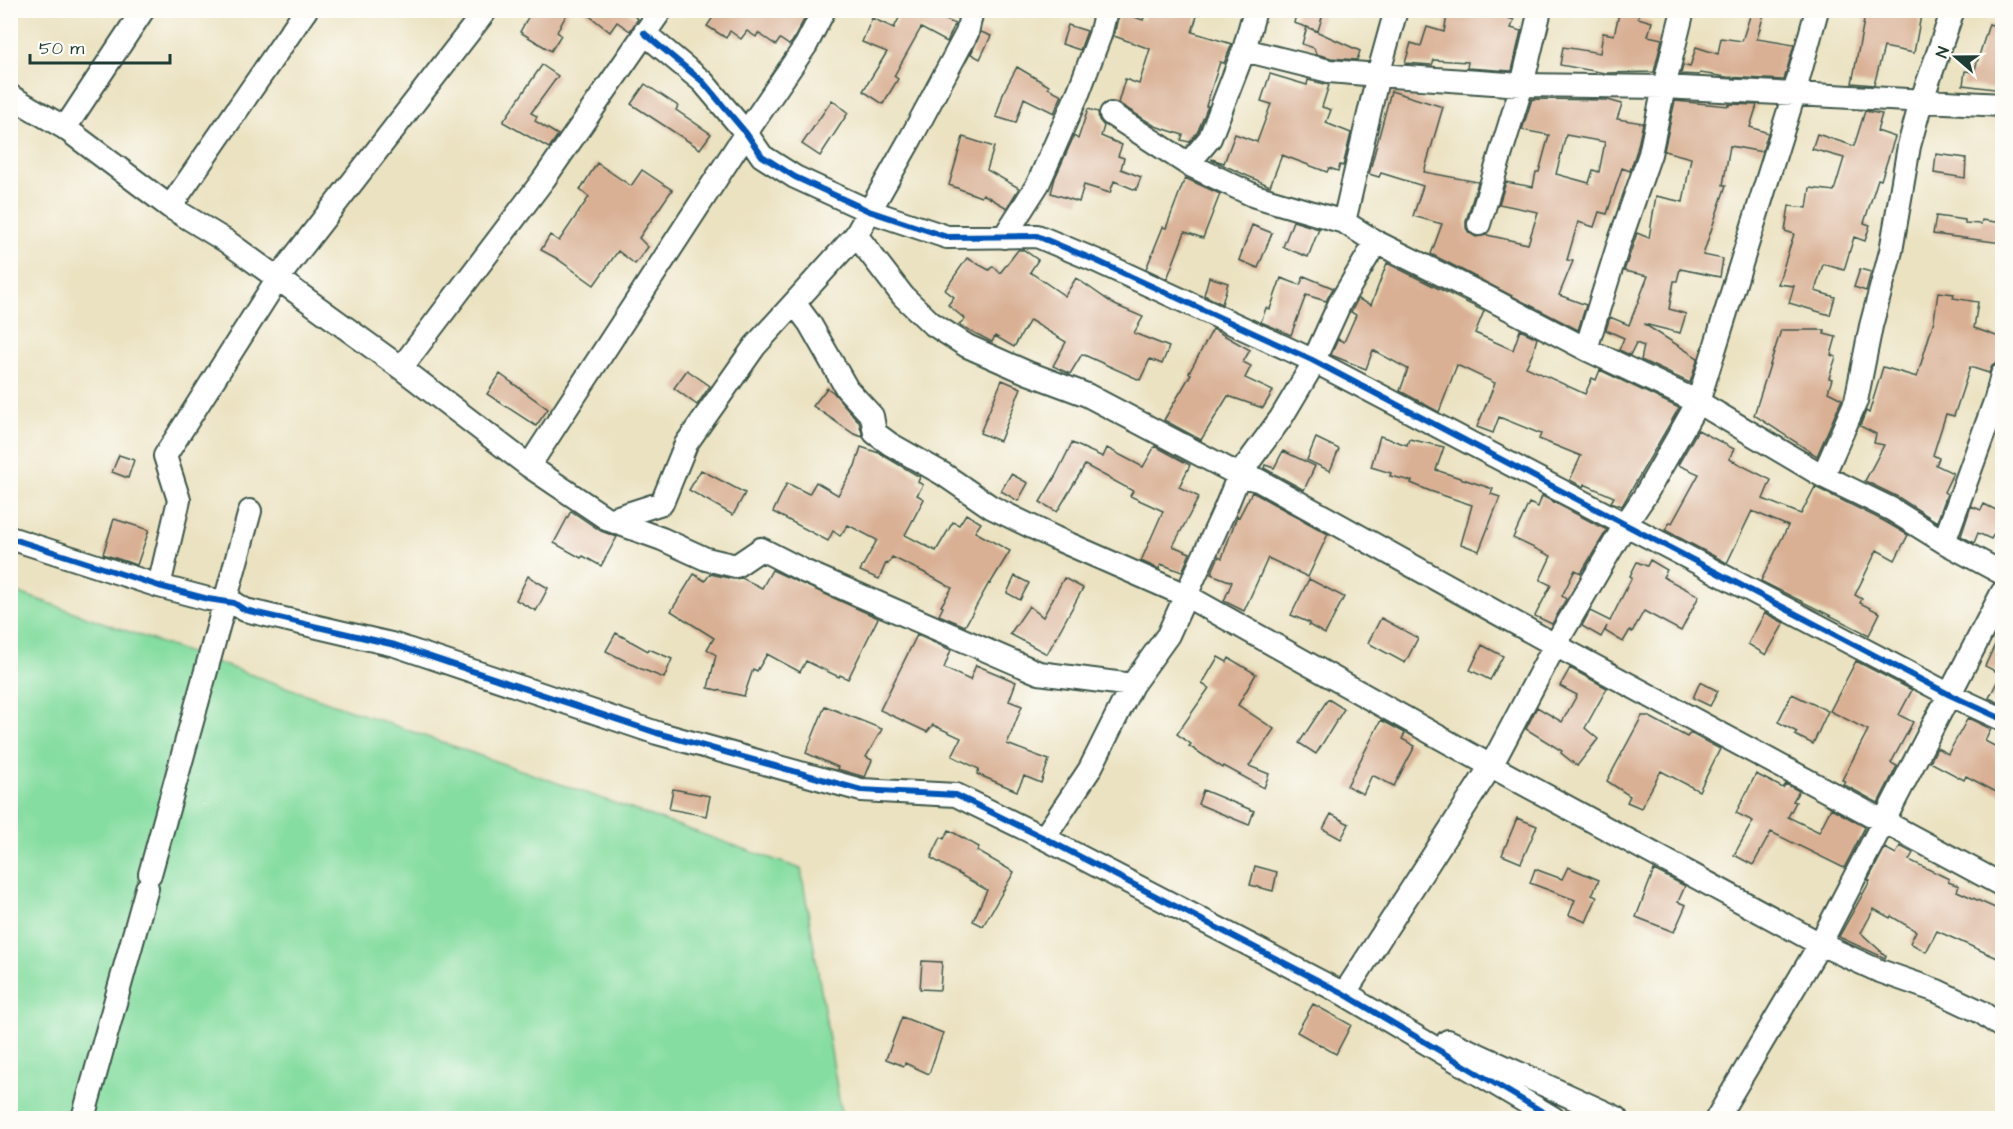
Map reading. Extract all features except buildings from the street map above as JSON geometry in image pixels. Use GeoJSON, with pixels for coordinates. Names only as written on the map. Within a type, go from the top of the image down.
{"type":"FeatureCollection","features":[{"type":"Feature","properties":{"kind":"street"},"geometry":{"type":"LineString","coordinates":[[65,128],[143,10]]}},
{"type":"Feature","properties":{"kind":"street"},"geometry":{"type":"LineString","coordinates":[[170,207],[306,10]]}},
{"type":"Feature","properties":{"kind":"street"},"geometry":{"type":"LineString","coordinates":[[159,586],[179,500],[165,456],[278,278],[486,10]]}},
{"type":"Feature","properties":{"kind":"street"},"geometry":{"type":"LineString","coordinates":[[401,368],[544,179],[661,10]]}},
{"type":"Feature","properties":{"kind":"street"},"geometry":{"type":"LineString","coordinates":[[529,466],[806,45],[824,10]]}},
{"type":"Feature","properties":{"kind":"street"},"geometry":{"type":"LineString","coordinates":[[609,519],[662,503],[686,444],[755,346],[856,235],[967,33],[972,10]]}},
{"type":"Feature","properties":{"kind":"street"},"geometry":{"type":"LineString","coordinates":[[1004,237],[1038,184],[1101,35],[1106,10]]}},
{"type":"Feature","properties":{"kind":"street"},"geometry":{"type":"LineString","coordinates":[[1188,164],[1210,138],[1244,50],[1254,10]]}},
{"type":"Feature","properties":{"kind":"street"},"geometry":{"type":"LineString","coordinates":[[1344,222],[1378,75],[1396,10]]}},
{"type":"Feature","properties":{"kind":"street"},"geometry":{"type":"LineString","coordinates":[[1479,224],[1522,85],[1540,10]]}},
{"type":"Feature","properties":{"kind":"street"},"geometry":{"type":"LineString","coordinates":[[1586,350],[1618,246],[1650,154],[1683,10]]}},
{"type":"Feature","properties":{"kind":"street"},"geometry":{"type":"LineString","coordinates":[[1344,994],[1491,766],[1555,645],[1698,402],[1794,94],[1817,10]]}},
{"type":"Feature","properties":{"kind":"street"},"geometry":{"type":"LineString","coordinates":[[1823,476],[1856,401],[1870,326],[1891,251],[1908,146],[1920,102],[1953,10]]}},
{"type":"Feature","properties":{"kind":"street"},"geometry":{"type":"LineString","coordinates":[[644,33],[703,82],[746,133],[762,156],[795,177],[869,211],[947,237],[1037,236],[1106,265],[1312,360],[1950,695],[2002,719]]}},
{"type":"Feature","properties":{"kind":"street"},"geometry":{"type":"LineString","coordinates":[[1244,50],[1329,71],[1378,75],[1522,85],[1664,87],[2002,105]]}},
{"type":"Feature","properties":{"kind":"street"},"geometry":{"type":"LineString","coordinates":[[10,96],[65,128],[170,207],[226,240],[401,368],[529,466],[609,519],[706,559],[736,566],[761,549],[806,572],[1039,673],[1132,685]]}},
{"type":"Feature","properties":{"kind":"street"},"geometry":{"type":"LineString","coordinates":[[1111,114],[1188,164],[1255,196],[1344,222],[1376,242],[1586,350],[1698,402],[1823,476],[1891,509],[1944,542],[2002,573]]}},
{"type":"Feature","properties":{"kind":"street"},"geometry":{"type":"LineString","coordinates":[[856,235],[903,297],[931,323],[967,346],[1028,373],[1087,395],[1239,475],[1258,480],[1555,645],[2002,885]]}},
{"type":"Feature","properties":{"kind":"street"},"geometry":{"type":"LineString","coordinates":[[1044,838],[1090,769],[1132,685],[1168,635],[1239,475],[1281,418],[1309,371],[1312,360],[1340,303],[1376,242]]}},
{"type":"Feature","properties":{"kind":"street"},"geometry":{"type":"LineString","coordinates":[[795,304],[810,324],[847,389],[872,416],[874,433],[943,474],[991,507],[1185,595],[1491,766],[1820,944],[1877,970],[1937,991],[1981,1012],[2002,1027]]}},
{"type":"Feature","properties":{"kind":"street"},"geometry":{"type":"LineString","coordinates":[[1944,542],[1996,399],[2002,375]]}},
{"type":"Feature","properties":{"kind":"street"},"geometry":{"type":"LineString","coordinates":[[82,1119],[250,511]]}},
{"type":"Feature","properties":{"kind":"street"},"geometry":{"type":"LineString","coordinates":[[10,538],[159,586],[234,603],[245,610],[395,645],[657,733],[861,790],[956,795],[1044,838],[1344,994],[1617,1119]]}},
{"type":"Feature","properties":{"kind":"street"},"geometry":{"type":"LineString","coordinates":[[1716,1119],[1820,944],[2002,593]]}},
{"type":"Feature","properties":{"kind":"street"},"geometry":{"type":"LineString","coordinates":[[1344,994],[1553,1119]]}},
{"type":"Feature","properties":{"kind":"green space"},"geometry":{"type":"Polygon","coordinates":[[[11,590],[801,869],[842,1118],[11,1118],[11,590]]]}},
{"type":"Feature","properties":{"kind":"cycle path"},"geometry":{"type":"LineString","coordinates":[[644,33],[703,82],[746,133],[762,156],[795,177],[869,211],[947,237],[1037,236],[1097,261],[1312,360],[1950,695],[2002,719]]}},
{"type":"Feature","properties":{"kind":"cycle path"},"geometry":{"type":"LineString","coordinates":[[10,538],[159,586],[208,599],[234,603],[245,610],[395,645],[657,733],[861,790],[956,795],[1044,838],[1344,994],[1553,1118]]}}]}
